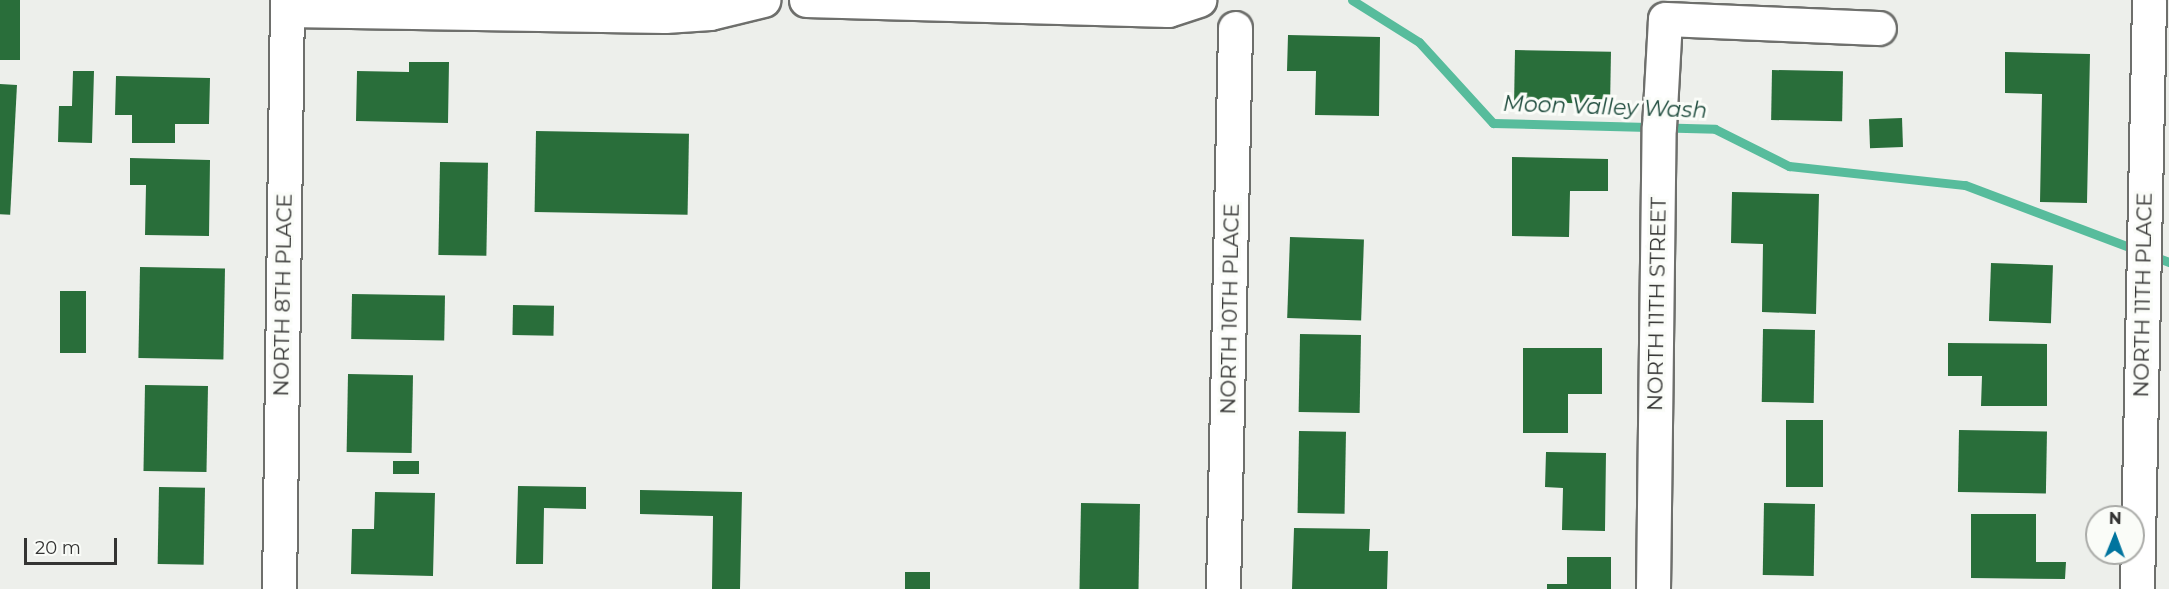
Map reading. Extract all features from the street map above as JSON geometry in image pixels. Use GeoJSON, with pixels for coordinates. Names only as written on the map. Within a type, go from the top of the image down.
{"type":"FeatureCollection","features":[{"type":"Feature","properties":{"kind":"street"},"geometry":{"type":"LineString","coordinates":[[287,5],[665,16],[710,13],[763,0]]}},
{"type":"Feature","properties":{"kind":"street"},"geometry":{"type":"LineString","coordinates":[[806,0],[1168,10],[1199,0]]}},
{"type":"Feature","properties":{"kind":"street","name":"NORTH 11TH PLACE"},"geometry":{"type":"LineString","coordinates":[[2137,589],[2159,39],[2149,0]]}},
{"type":"Feature","properties":{"kind":"street","name":"NORTH 8TH PLACE"},"geometry":{"type":"LineString","coordinates":[[279,589],[287,5]]}},
{"type":"Feature","properties":{"kind":"street","name":"NORTH 11TH STREET"},"geometry":{"type":"LineString","coordinates":[[1653,589],[1659,127],[1665,19],[1879,28]]}},
{"type":"Feature","properties":{"kind":"street","name":"NORTH 10TH PLACE"},"geometry":{"type":"LineString","coordinates":[[1223,589],[1235,28]]}},
{"type":"Feature","properties":{"kind":"building"},"geometry":{"type":"Polygon","coordinates":[[[0,0],[20,0],[20,60],[0,60],[0,0]]]}},
{"type":"Feature","properties":{"kind":"building"},"geometry":{"type":"Polygon","coordinates":[[[1288,35],[1380,37],[1379,116],[1315,115],[1316,71],[1287,71],[1288,35]]]}},
{"type":"Feature","properties":{"kind":"building"},"geometry":{"type":"Polygon","coordinates":[[[1515,50],[1611,52],[1610,104],[1514,102],[1515,50]]]}},
{"type":"Feature","properties":{"kind":"building"},"geometry":{"type":"Polygon","coordinates":[[[2005,52],[2090,54],[2087,203],[2040,202],[2042,94],[2005,93],[2005,52]]]}},
{"type":"Feature","properties":{"kind":"building"},"geometry":{"type":"Polygon","coordinates":[[[409,62],[449,62],[448,123],[356,121],[357,71],[409,72],[409,62]]]}},
{"type":"Feature","properties":{"kind":"building"},"geometry":{"type":"Polygon","coordinates":[[[1772,70],[1843,71],[1842,121],[1771,120],[1772,70]]]}},
{"type":"Feature","properties":{"kind":"building"},"geometry":{"type":"Polygon","coordinates":[[[73,71],[94,71],[92,143],[58,142],[59,106],[72,106],[73,71]]]}},
{"type":"Feature","properties":{"kind":"building"},"geometry":{"type":"Polygon","coordinates":[[[116,76],[210,78],[209,124],[175,124],[175,143],[132,143],[132,115],[115,115],[116,76]]]}},
{"type":"Feature","properties":{"kind":"building"},"geometry":{"type":"Polygon","coordinates":[[[0,84],[17,85],[10,215],[0,214],[0,84]]]}},
{"type":"Feature","properties":{"kind":"building"},"geometry":{"type":"Polygon","coordinates":[[[1902,118],[1903,147],[1870,148],[1869,119],[1902,118]]]}},
{"type":"Feature","properties":{"kind":"building"},"geometry":{"type":"Polygon","coordinates":[[[536,131],[689,134],[688,215],[535,212],[536,131]]]}},
{"type":"Feature","properties":{"kind":"building"},"geometry":{"type":"Polygon","coordinates":[[[1512,157],[1608,159],[1608,191],[1570,191],[1569,237],[1512,236],[1512,157]]]}},
{"type":"Feature","properties":{"kind":"building"},"geometry":{"type":"Polygon","coordinates":[[[130,158],[210,160],[209,236],[145,235],[146,185],[130,185],[130,158]]]}},
{"type":"Feature","properties":{"kind":"building"},"geometry":{"type":"Polygon","coordinates":[[[440,162],[488,163],[486,256],[438,255],[440,162]]]}},
{"type":"Feature","properties":{"kind":"building"},"geometry":{"type":"Polygon","coordinates":[[[1732,192],[1819,194],[1816,314],[1762,312],[1763,244],[1731,243],[1732,192]]]}},
{"type":"Feature","properties":{"kind":"building"},"geometry":{"type":"Polygon","coordinates":[[[1290,237],[1364,240],[1361,321],[1287,318],[1290,237]]]}},
{"type":"Feature","properties":{"kind":"building"},"geometry":{"type":"Polygon","coordinates":[[[1991,263],[2053,265],[2051,323],[1989,321],[1991,263]]]}},
{"type":"Feature","properties":{"kind":"building"},"geometry":{"type":"Polygon","coordinates":[[[140,267],[225,268],[223,359],[138,358],[140,267]]]}},
{"type":"Feature","properties":{"kind":"building"},"geometry":{"type":"Polygon","coordinates":[[[60,291],[86,291],[86,353],[60,353],[60,291]]]}},
{"type":"Feature","properties":{"kind":"building"},"geometry":{"type":"Polygon","coordinates":[[[352,294],[445,296],[444,341],[351,339],[352,294]]]}},
{"type":"Feature","properties":{"kind":"building"},"geometry":{"type":"Polygon","coordinates":[[[513,305],[554,306],[553,336],[512,335],[513,305]]]}},
{"type":"Feature","properties":{"kind":"building"},"geometry":{"type":"Polygon","coordinates":[[[1763,329],[1815,330],[1814,403],[1762,402],[1763,329]]]}},
{"type":"Feature","properties":{"kind":"building"},"geometry":{"type":"Polygon","coordinates":[[[1300,334],[1361,335],[1360,413],[1299,412],[1300,334]]]}},
{"type":"Feature","properties":{"kind":"building"},"geometry":{"type":"Polygon","coordinates":[[[1948,343],[2047,344],[2047,406],[1981,406],[1982,376],[1948,376],[1948,343]]]}},
{"type":"Feature","properties":{"kind":"building"},"geometry":{"type":"Polygon","coordinates":[[[1523,348],[1602,348],[1602,394],[1568,394],[1568,433],[1523,433],[1523,348]]]}},
{"type":"Feature","properties":{"kind":"building"},"geometry":{"type":"Polygon","coordinates":[[[348,374],[413,375],[412,453],[347,452],[348,374]]]}},
{"type":"Feature","properties":{"kind":"building"},"geometry":{"type":"Polygon","coordinates":[[[145,385],[208,386],[206,472],[143,471],[145,385]]]}},
{"type":"Feature","properties":{"kind":"building"},"geometry":{"type":"Polygon","coordinates":[[[1786,420],[1823,420],[1823,487],[1786,487],[1786,420]]]}},
{"type":"Feature","properties":{"kind":"building"},"geometry":{"type":"Polygon","coordinates":[[[1959,430],[2047,432],[2046,494],[1958,492],[1959,430]]]}},
{"type":"Feature","properties":{"kind":"building"},"geometry":{"type":"Polygon","coordinates":[[[1299,431],[1346,432],[1345,514],[1298,513],[1299,431]]]}},
{"type":"Feature","properties":{"kind":"building"},"geometry":{"type":"Polygon","coordinates":[[[1546,452],[1606,453],[1605,531],[1562,530],[1563,488],[1545,487],[1546,452]]]}},
{"type":"Feature","properties":{"kind":"building"},"geometry":{"type":"Polygon","coordinates":[[[393,461],[419,461],[419,474],[393,474],[393,461]]]}},
{"type":"Feature","properties":{"kind":"building"},"geometry":{"type":"Polygon","coordinates":[[[518,486],[586,487],[586,509],[544,508],[543,564],[516,564],[518,486]]]}},
{"type":"Feature","properties":{"kind":"building"},"geometry":{"type":"Polygon","coordinates":[[[159,487],[205,488],[204,565],[158,564],[159,487]]]}},
{"type":"Feature","properties":{"kind":"building"},"geometry":{"type":"Polygon","coordinates":[[[640,490],[742,492],[740,589],[712,589],[713,516],[640,514],[640,490]]]}},
{"type":"Feature","properties":{"kind":"building"},"geometry":{"type":"Polygon","coordinates":[[[375,492],[435,493],[433,576],[351,574],[352,529],[374,529],[375,492]]]}},
{"type":"Feature","properties":{"kind":"building"},"geometry":{"type":"Polygon","coordinates":[[[1081,503],[1140,504],[1139,589],[1079,589],[1081,503]]]}},
{"type":"Feature","properties":{"kind":"building"},"geometry":{"type":"Polygon","coordinates":[[[1764,503],[1815,504],[1814,576],[1763,575],[1764,503]]]}},
{"type":"Feature","properties":{"kind":"building"},"geometry":{"type":"Polygon","coordinates":[[[1971,514],[2036,514],[2036,562],[2066,562],[2065,579],[1971,578],[1971,514]]]}},
{"type":"Feature","properties":{"kind":"building"},"geometry":{"type":"Polygon","coordinates":[[[1294,528],[1370,529],[1369,551],[1388,551],[1387,589],[1292,589],[1294,528]]]}},
{"type":"Feature","properties":{"kind":"building"},"geometry":{"type":"Polygon","coordinates":[[[1567,557],[1611,557],[1611,589],[1547,589],[1547,584],[1567,584],[1567,557]]]}},
{"type":"Feature","properties":{"kind":"building"},"geometry":{"type":"Polygon","coordinates":[[[905,572],[930,572],[930,589],[905,589],[905,572]]]}},
{"type":"Feature","properties":{"kind":"waterway","name":"Moon Valley Wash"},"geometry":{"type":"LineString","coordinates":[[1352,0],[1419,42],[1493,123],[1715,129],[1789,166],[1965,185],[2169,262]]}}]}
